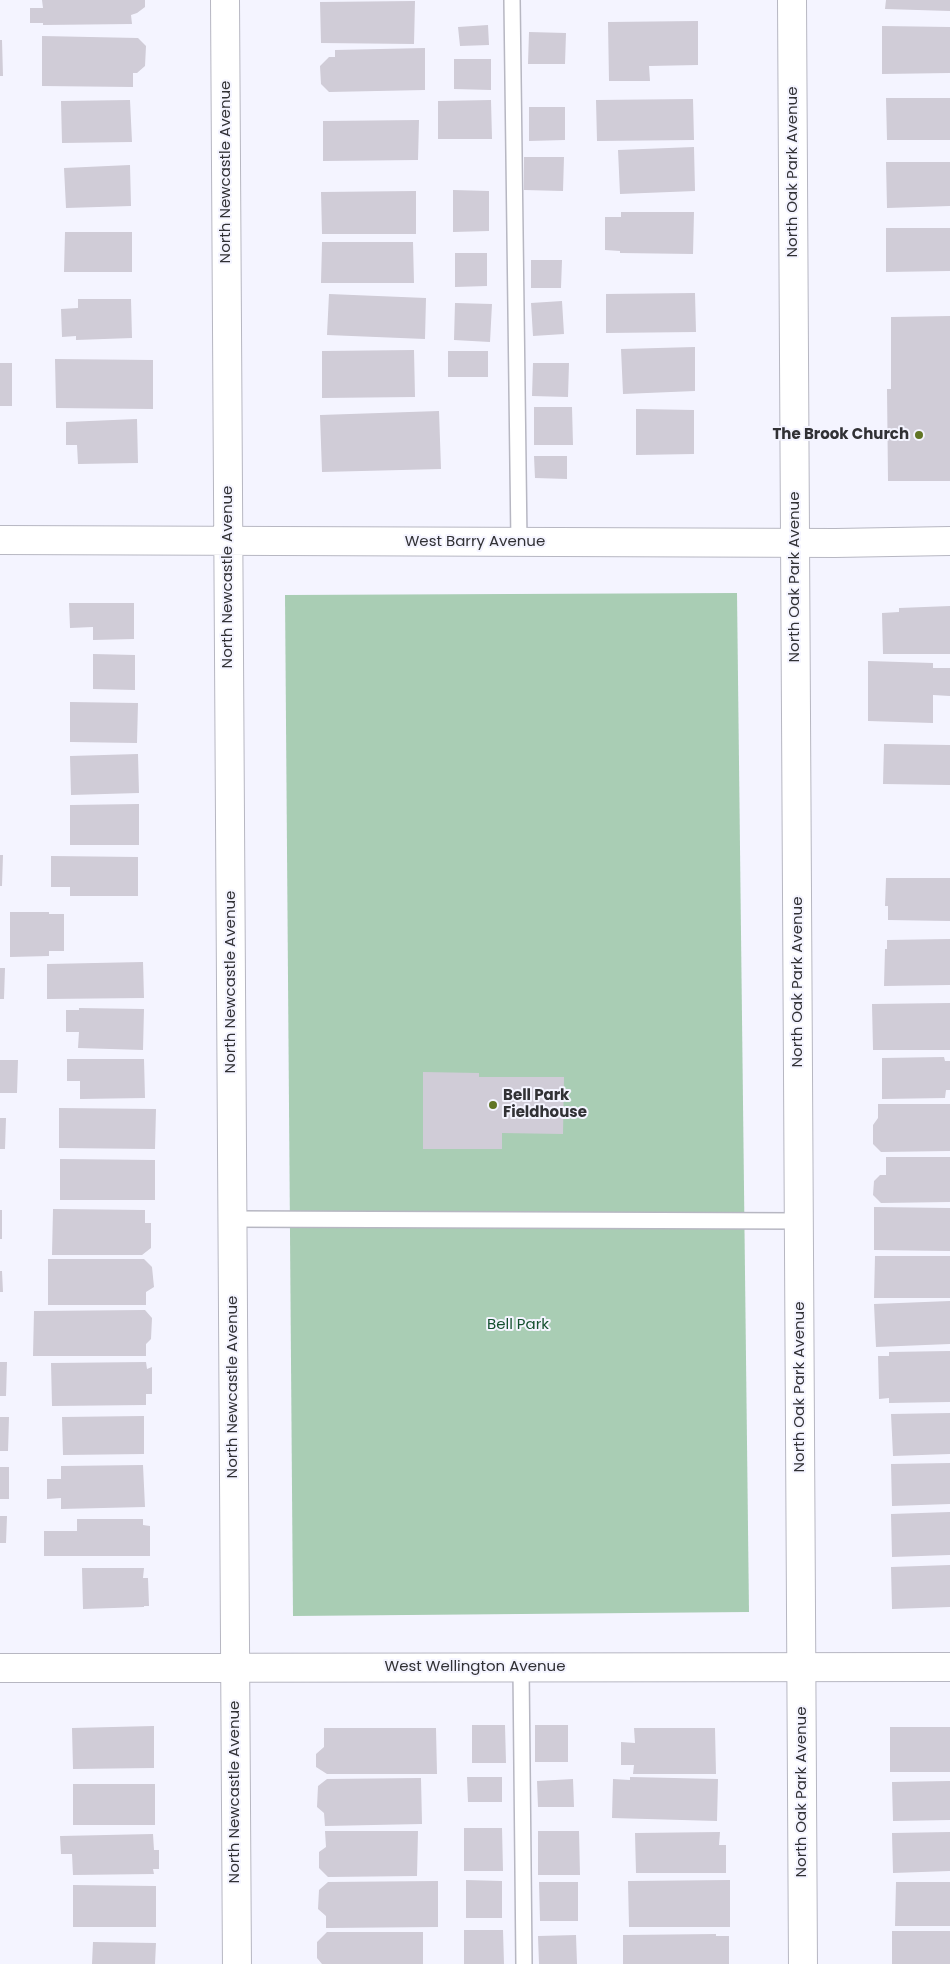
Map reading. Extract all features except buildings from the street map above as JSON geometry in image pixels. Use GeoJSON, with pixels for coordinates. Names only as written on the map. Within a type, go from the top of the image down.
{"type":"FeatureCollection","features":[{"type":"Feature","properties":{"kind":"street","name":"North Newcastle Avenue"},"geometry":{"type":"LineString","coordinates":[[225,0],[236,1964]]}},
{"type":"Feature","properties":{"kind":"street","name":"North Oak Park Avenue"},"geometry":{"type":"LineString","coordinates":[[792,0],[803,1964]]}},
{"type":"Feature","properties":{"kind":"street","name":"West Barry Avenue"},"geometry":{"type":"LineString","coordinates":[[0,540],[950,541]]}},
{"type":"Feature","properties":{"kind":"street","name":"West Wellington Avenue"},"geometry":{"type":"LineString","coordinates":[[0,1668],[950,1667]]}},
{"type":"Feature","properties":{"kind":"lane"},"geometry":{"type":"LineString","coordinates":[[512,0],[519,542]]}},
{"type":"Feature","properties":{"kind":"lane"},"geometry":{"type":"LineString","coordinates":[[232,1219],[799,1220]]}},
{"type":"Feature","properties":{"kind":"lane"},"geometry":{"type":"LineString","coordinates":[[521,1667],[524,1964]]}},
{"type":"Feature","properties":{"kind":"green space","name":"Bell Park"},"geometry":{"type":"Polygon","coordinates":[[[737,593],[749,1612],[293,1616],[285,595],[737,593]]]}},
{"type":"Feature","properties":{"kind":"place","name":"The Brook Church"},"geometry":{"type":"Point","coordinates":[919,435]}},
{"type":"Feature","properties":{"kind":"place","name":"Bell Park Fieldhouse"},"geometry":{"type":"Point","coordinates":[493,1105]}}]}
